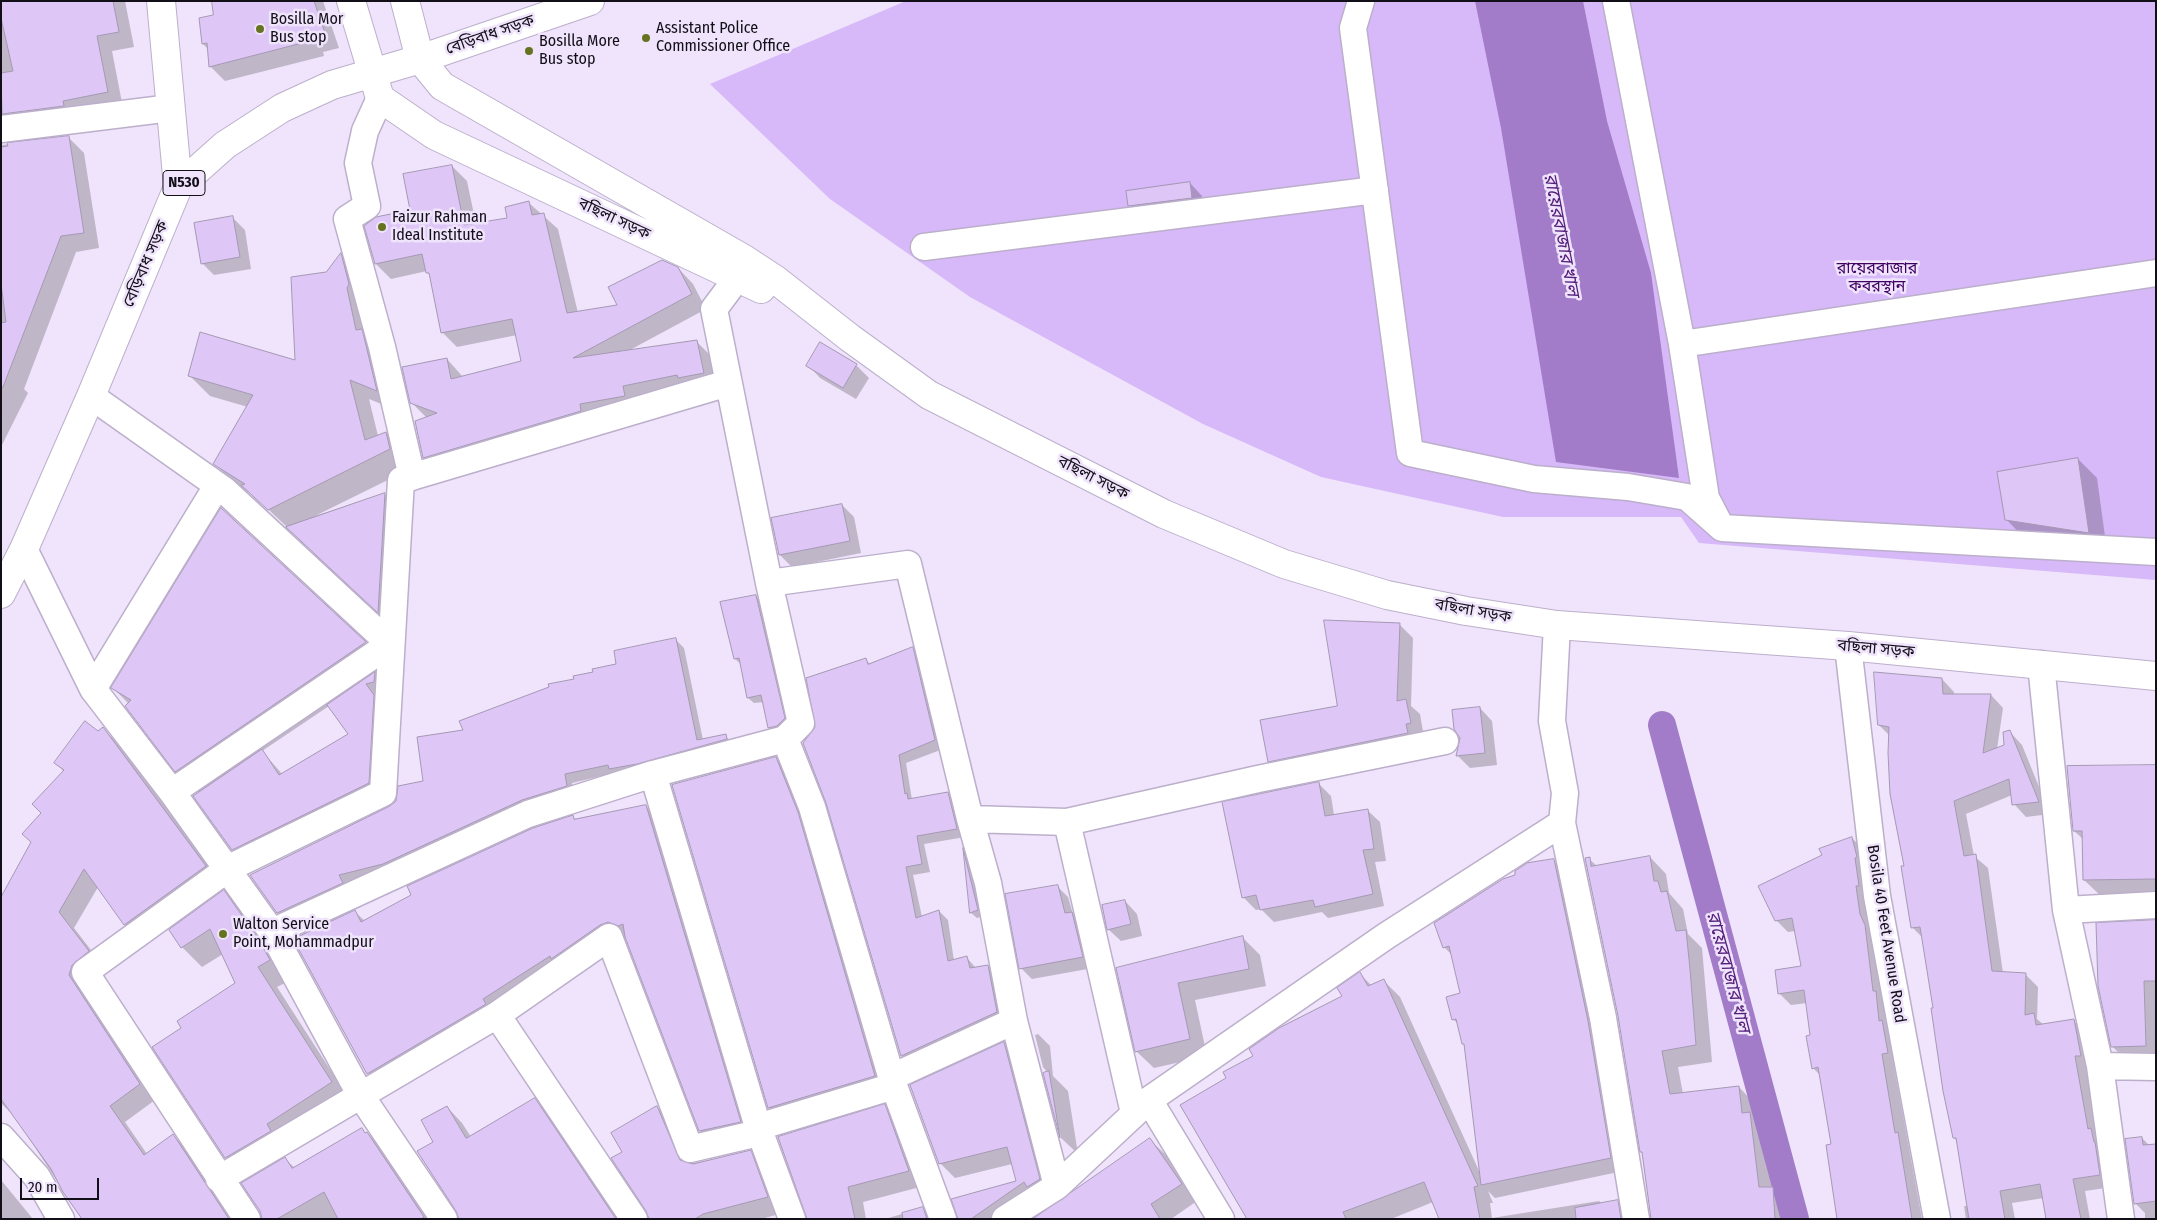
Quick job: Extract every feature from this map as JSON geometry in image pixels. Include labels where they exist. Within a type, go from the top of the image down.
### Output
[{"type":"main road","points":[[161,1],[178,187]]},
{"type":"main road","points":[[351,1],[380,98]]},
{"type":"main road","points":[[405,1],[420,59]]},
{"type":"main road","name":"বেড়িবাধ সড়ক","points":[[1,594],[24,550],[91,396],[178,187],[225,146],[282,108],[332,85],[420,59],[590,1]]},
{"type":"main road","name":"বছিলা সড়ক","points":[[420,59],[442,86],[744,259],[776,280],[850,338],[929,395],[1164,514],[1284,564],[1387,595],[1466,611],[1557,624],[1848,646],[2156,676]]},
{"type":"main road","name":"বছিলা সড়ক","points":[[380,98],[434,135],[738,277],[850,338]]},
{"type":"street","points":[[1361,1],[1353,28],[1410,453],[1534,479],[1628,487],[1687,497],[1722,528],[2156,552]]},
{"type":"street","points":[[1616,1],[1682,344],[1706,498],[1722,528]]},
{"type":"street","points":[[380,98],[365,132],[358,163],[367,206],[347,219],[363,284],[382,347],[412,477]]},
{"type":"street","points":[[1,129],[171,108]]},
{"type":"street","points":[[924,247],[1375,190]]},
{"type":"street","points":[[1682,344],[2156,273]]},
{"type":"street","points":[[272,932],[528,814],[653,774],[785,740],[801,723],[769,583],[714,309],[738,277]]},
{"type":"street","points":[[247,1219],[85,972],[228,868],[383,793],[390,644],[401,480],[728,382]]},
{"type":"street","points":[[91,396],[217,486],[390,644]]},
{"type":"street","points":[[93,689],[217,486]]},
{"type":"street","points":[[24,550],[93,689],[228,868],[272,932],[361,1096],[444,1219]]},
{"type":"street","points":[[769,583],[908,564],[970,819],[988,883],[1014,1021],[1056,1186]]},
{"type":"street","points":[[1557,624],[1552,721],[1565,793],[1562,822],[1603,1018],[1636,1219]]},
{"type":"street","points":[[172,792],[390,644]]},
{"type":"street","name":"Bosila 40 Feet Avenue Road","points":[[1848,646],[1877,896],[1937,1219]]},
{"type":"street","points":[[2041,664],[2066,910],[2100,1066],[2121,1219]]},
{"type":"street","points":[[785,740],[812,807],[893,1082],[943,1219]]},
{"type":"street","points":[[970,819],[1067,822],[1258,779],[1445,741]]},
{"type":"street","points":[[653,774],[758,1127],[792,1219]]},
{"type":"street","points":[[1067,822],[1142,1106],[1221,1219]]},
{"type":"street","points":[[1021,1214],[1056,1186],[1142,1106],[1386,936],[1562,822]]},
{"type":"street","points":[[2066,910],[2156,905]]},
{"type":"street","points":[[219,1179],[497,1015],[608,937],[690,1149],[750,1134],[758,1127],[893,1082],[1014,1021]]},
{"type":"street","points":[[497,1015],[634,1219]]},
{"type":"street","points":[[2100,1066],[2156,1067]]},
{"type":"street","points":[[1,1137],[36,1178],[61,1219]]},
{"type":"green space","name":"রায়েরবাজার কবরস্থান","points":[[906,1],[2156,1],[2156,580],[1699,543],[1681,517],[1503,517],[1321,477],[1203,424],[970,297],[830,199],[710,84]]},
{"type":"water","points":[[1475,1],[1583,1],[1607,121],[1651,273],[1679,478],[1556,462],[1501,128]]},
{"type":"building","points":[[1,1],[113,1],[119,32],[97,36],[108,92],[63,101],[64,106],[2,114],[1,73],[13,71],[1,18]]},
{"type":"building","points":[[212,1],[314,1],[325,33],[309,37],[310,41],[209,67],[207,43],[202,44],[199,18],[213,15]]},
{"type":"building","points":[[69,136],[84,233],[61,236],[3,387],[1,387],[1,323],[6,322],[1,284],[1,147],[8,146],[7,143]]},
{"type":"building","points":[[452,165],[464,225],[507,218],[505,207],[529,201],[532,215],[544,213],[567,313],[617,305],[608,287],[662,260],[678,267],[692,294],[573,358],[697,340],[704,373],[678,378],[677,375],[623,386],[625,396],[580,404],[581,411],[423,458],[415,421],[437,413],[410,403],[402,367],[447,358],[451,379],[521,361],[512,319],[441,333],[429,273],[426,273],[422,254],[375,264],[364,226],[376,217],[410,210],[403,174]]},
{"type":"building","points":[[1190,182],[1192,198],[1128,206],[1126,191]]},
{"type":"building","points":[[233,216],[240,257],[201,264],[194,223]]},
{"type":"building","points":[[341,253],[349,284],[347,288],[356,330],[362,329],[377,391],[350,380],[365,440],[386,432],[390,449],[268,510],[241,485],[245,484],[213,464],[253,395],[188,376],[200,332],[295,360],[291,277],[326,272]]},
{"type":"building","points":[[820,342],[857,364],[843,388],[806,366]]},
{"type":"building","points":[[2078,458],[2089,533],[2005,520],[1997,472]]},
{"type":"building","points":[[385,493],[378,613],[286,527]]},
{"type":"building","points":[[842,504],[850,541],[779,555],[771,518]]},
{"type":"building","points":[[221,508],[366,642],[175,772],[125,706],[131,700],[111,688]]},
{"type":"building","points":[[756,595],[785,718],[777,726],[768,728],[761,695],[747,698],[739,658],[734,659],[720,602]]},
{"type":"building","points":[[1324,620],[1400,623],[1397,701],[1406,699],[1411,723],[1406,724],[1408,733],[1268,762],[1260,720],[1337,706]]},
{"type":"building","points":[[676,638],[697,740],[726,734],[727,739],[637,764],[609,769],[608,765],[565,774],[567,786],[522,800],[383,864],[339,875],[343,883],[277,913],[250,875],[390,806],[396,801],[398,786],[423,781],[417,737],[463,730],[459,721],[549,687],[548,684],[574,679],[573,676],[593,672],[592,669],[616,664],[614,651]]},
{"type":"building","points":[[913,647],[935,740],[899,755],[905,794],[907,793],[908,799],[948,792],[957,829],[917,836],[922,864],[906,867],[916,918],[939,910],[948,961],[967,956],[970,968],[988,965],[997,1012],[901,1056],[826,803],[803,743],[815,727],[806,678],[866,658],[868,664]]},
{"type":"building","points":[[375,672],[374,682],[366,684],[374,695],[369,783],[232,850],[193,796],[262,749],[279,775],[348,734],[327,705]]},
{"type":"building","points":[[1874,672],[1942,678],[1943,694],[1991,694],[1983,753],[2004,745],[2003,732],[2010,730],[2039,802],[2012,805],[2009,779],[1954,801],[1964,856],[1976,854],[1992,971],[2026,973],[2025,1015],[2034,1013],[2036,1025],[2074,1019],[2081,1056],[2075,1056],[2088,1129],[2091,1128],[2095,1142],[2100,1175],[2073,1179],[2081,1219],[2046,1219],[2040,1184],[2000,1191],[2005,1219],[1969,1219],[1956,1138],[1953,1138],[1943,1091],[1931,1008],[1933,1008],[1920,927],[1911,928],[1901,866],[1904,866],[1890,794],[1889,727],[1878,725]]},
{"type":"building","points":[[1480,707],[1485,753],[1456,756],[1460,738],[1454,729],[1452,710]]},
{"type":"building","points":[[85,721],[98,731],[103,727],[206,866],[124,925],[84,869],[59,912],[89,951],[72,965],[69,975],[140,1084],[110,1106],[144,1155],[173,1134],[229,1219],[82,1219],[63,1192],[51,1169],[1,1099],[1,897],[31,842],[22,834],[41,813],[32,804],[64,770],[54,763]]},
{"type":"building","points":[[776,757],[798,812],[875,1076],[768,1108],[672,785]]},
{"type":"building","points":[[2156,765],[2156,879],[2083,880],[2082,831],[2073,831],[2067,766]]},
{"type":"building","points":[[1319,782],[1325,816],[1368,809],[1374,849],[1363,850],[1373,894],[1315,907],[1313,900],[1260,910],[1256,895],[1242,898],[1222,802]]},
{"type":"building","points":[[646,805],[741,1122],[699,1131],[625,937],[623,924],[618,926],[608,922],[600,925],[551,959],[550,956],[483,999],[486,1004],[367,1074],[293,939],[355,910],[361,922],[411,895],[407,886],[533,828],[573,815],[574,819]]},
{"type":"building","points":[[1852,837],[1857,857],[1855,858],[1859,886],[1856,886],[1860,914],[1865,925],[1873,991],[1876,991],[1879,1021],[1882,1020],[1888,1053],[1882,1054],[1895,1133],[1898,1132],[1912,1219],[1837,1219],[1826,1145],[1831,1144],[1818,1067],[1812,1069],[1806,1036],[1810,1035],[1804,990],[1778,994],[1775,970],[1801,966],[1792,918],[1775,921],[1758,886],[1822,855],[1819,849]]},
{"type":"building","points":[[963,848],[978,910],[970,913]]},
{"type":"building","points":[[1650,856],[1654,881],[1658,881],[1661,892],[1667,891],[1676,931],[1686,930],[1690,969],[1696,1045],[1662,1051],[1670,1094],[1739,1086],[1742,1113],[1750,1112],[1759,1187],[1773,1187],[1775,1219],[1651,1219],[1642,1152],[1640,1152],[1618,1016],[1585,858],[1590,857],[1591,866]]},
{"type":"building","points":[[1554,859],[1588,1021],[1611,1158],[1481,1185],[1464,1044],[1462,1044],[1456,1019],[1452,1020],[1446,997],[1460,993],[1449,946],[1443,948],[1434,923],[1503,879],[1515,875],[1515,871],[1527,863]]},
{"type":"building","points":[[1058,885],[1065,913],[1072,912],[1083,957],[1019,969],[1005,894]]},
{"type":"building","points":[[224,890],[259,940],[270,960],[258,967],[332,1082],[267,1124],[271,1131],[225,1158],[152,1047],[181,1028],[177,1021],[235,983],[210,929],[181,948],[169,930]]},
{"type":"building","points":[[1125,900],[1131,924],[1107,930],[1102,905]]},
{"type":"building","points":[[2156,920],[2156,981],[2144,981],[2146,1046],[2111,1047],[2098,986],[2096,923]]},
{"type":"building","points":[[1243,936],[1249,969],[1178,983],[1190,1039],[1135,1052],[1116,968]]},
{"type":"building","points":[[1360,972],[1368,986],[1384,979],[1478,1186],[1474,1187],[1480,1219],[1439,1219],[1424,1182],[1343,1212],[1346,1219],[1247,1219],[1180,1105],[1226,1078],[1223,1072],[1253,1056],[1249,1049],[1279,1028],[1342,996],[1337,988]]},
{"type":"building","points":[[1004,1042],[1040,1179],[1027,1187],[1024,1182],[971,1219],[958,1219],[951,1199],[1016,1181],[1007,1147],[939,1164],[910,1085]]},
{"type":"building","points":[[1049,1071],[1060,1138],[1043,1073]]},
{"type":"building","points":[[535,1098],[616,1219],[459,1219],[456,1211],[417,1151],[433,1142],[421,1120],[447,1106],[466,1138]]},
{"type":"building","points":[[885,1104],[909,1171],[848,1187],[855,1219],[807,1219],[778,1137]]},
{"type":"building","points":[[657,1106],[680,1160],[693,1164],[751,1150],[768,1197],[703,1214],[695,1219],[649,1219],[646,1211],[611,1158],[622,1152],[611,1133]]},
{"type":"building","points":[[362,1128],[365,1133],[367,1132],[424,1217],[421,1219],[338,1219],[324,1192],[277,1219],[262,1219],[260,1211],[241,1183],[285,1157],[292,1168]]},
{"type":"building","points":[[2142,1137],[2143,1145],[2156,1144],[2156,1201],[2134,1204],[2125,1139]]},
{"type":"building","points":[[1150,1138],[1182,1184],[1151,1204],[1160,1219],[1033,1219]]},
{"type":"building","points":[[1618,1200],[1621,1219],[1576,1219],[1575,1208]]},
{"type":"building","points":[[923,1207],[927,1219],[903,1219],[902,1213]]},
{"type":"waterway","name":"রায়েরবাজার খাল","points":[[1662,725],[1795,1219]]},
{"type":"place","name":"Bosilla Mor Bus stop","points":[[260,29]]},
{"type":"place","name":"Assistant Police Commissioner Office","points":[[646,38]]},
{"type":"place","name":"Bosilla More Bus stop","points":[[529,51]]},
{"type":"place","name":"Faizur Rahman Ideal Institute","points":[[382,227]]},
{"type":"place","name":"Walton Service Point, Mohammadpur","points":[[223,934]]}]
